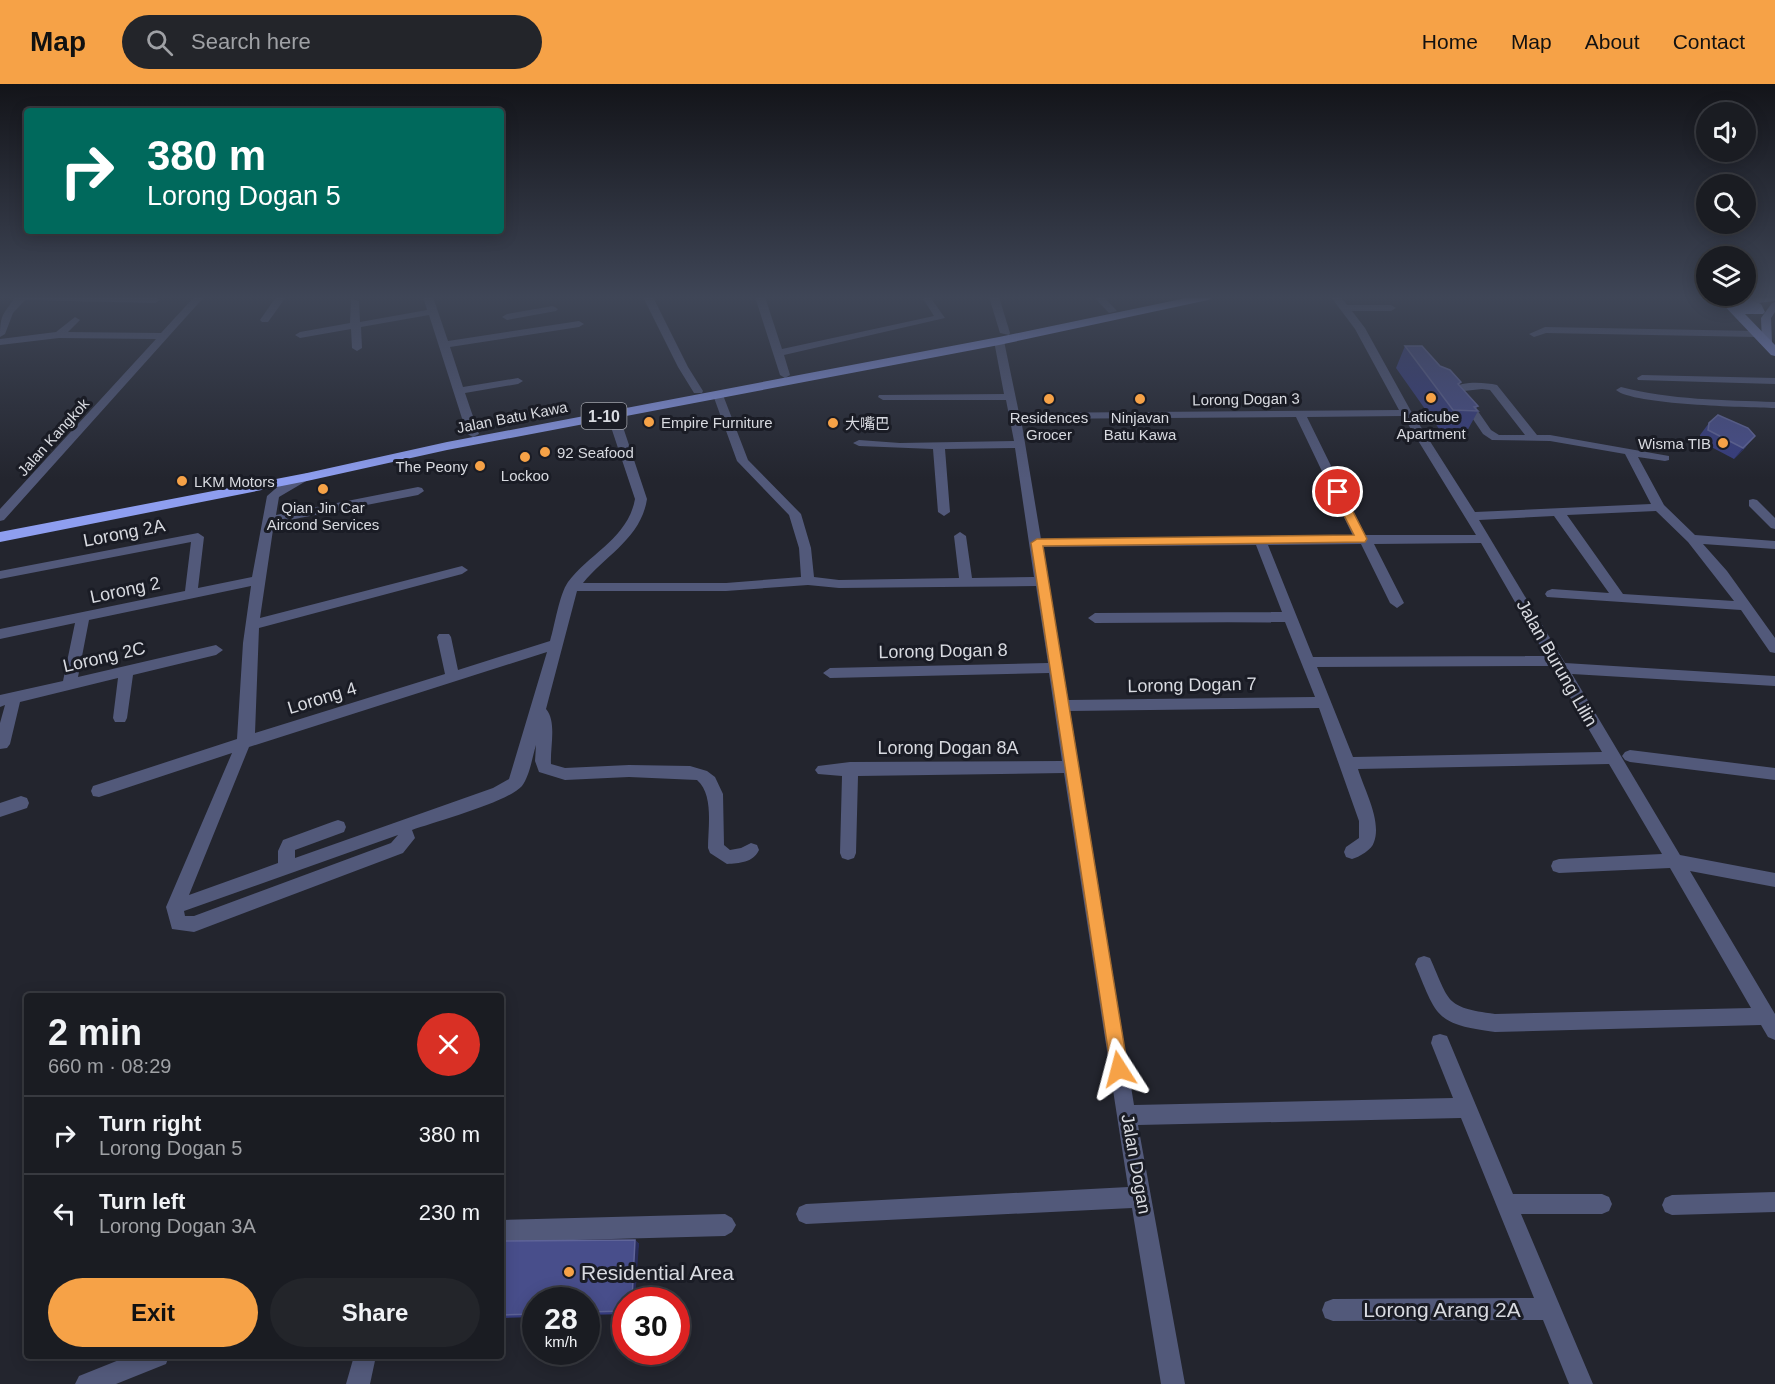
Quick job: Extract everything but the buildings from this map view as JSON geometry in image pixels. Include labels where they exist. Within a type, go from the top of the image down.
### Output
[{"type":"highway","name":"Jalan Batu Kawa","points":[[0,530],[319,468],[473,434],[884,358]]},
{"type":"highway","name":"Jalan Batu Kawa","points":[[0,537],[899,358]]},
{"type":"street","name":"Jalan Kangkok","points":[[0,517],[144,358]]},
{"type":"street","points":[[447,358],[473,434]]},
{"type":"street","points":[[678,358],[698,391]]},
{"type":"street","points":[[779,358],[785,375]]},
{"type":"street","name":"Jalan Dogan","points":[[1005,358],[1043,580],[1126,1115],[1173,1384]]},
{"type":"street","name":"Jalan Burung Lilin","points":[[1376,358],[1406,413],[1471,516],[1771,1024]]},
{"type":"street","points":[[1642,378],[1775,381]]},
{"type":"street","points":[[460,391],[518,381]]},
{"type":"street","points":[[1534,438],[1492,387],[1457,388],[1491,436],[1496,438],[1534,438],[1550,438],[1665,458]]},
{"type":"street","points":[[1621,390],[1632,394],[1704,402],[1775,405]]},
{"type":"street","points":[[718,394],[743,460],[795,514],[805,548],[808,581]]},
{"type":"street","points":[[883,398],[1011,397]]},
{"type":"street","points":[[1300,413],[1396,603]]},
{"type":"street","name":"Lorong Dogan 3","points":[[1015,416],[1406,413]]},
{"type":"street","points":[[175,907],[499,793],[515,783],[520,776],[572,587],[580,574],[631,528],[641,507],[641,499],[613,415]]},
{"type":"street","points":[[859,442],[880,445],[939,446],[1020,444]]},
{"type":"street","points":[[939,446],[944,512]]},
{"type":"street","points":[[1630,453],[1659,507],[1692,539],[1746,606],[1775,648]]},
{"type":"street","points":[[307,477],[286,486],[273,496],[267,521],[250,643],[247,734],[175,907],[178,924],[194,924],[397,848],[407,838],[403,826]]},
{"type":"street","points":[[232,491],[259,490],[273,496]]},
{"type":"street","points":[[267,521],[418,491]]},
{"type":"street","points":[[1753,503],[1775,525]]},
{"type":"street","points":[[1471,516],[1659,507]]},
{"type":"street","points":[[1558,512],[1620,599]]},
{"type":"street","points":[[960,536],[966,581]]},
{"type":"street","name":"Lorong 2A","points":[[0,575],[198,537],[191,594]]},
{"type":"street","points":[[1037,543],[1484,539]]},
{"type":"street","points":[[1692,539],[1775,545]]},
{"type":"street","points":[[1260,540],[1348,763],[1367,821],[1369,833],[1365,843],[1352,852]]},
{"type":"street","points":[[254,624],[462,570]]},
{"type":"street","name":"Lorong 2","points":[[0,634],[258,580]]},
{"type":"street","points":[[572,587],[726,587],[808,581],[839,584],[1043,580]]},
{"type":"street","points":[[1552,594],[1746,606]]},
{"type":"street","points":[[69,685],[83,617]]},
{"type":"street","points":[[1095,618],[1290,617]]},
{"type":"street","points":[[444,637],[453,677]]},
{"type":"street","name":"Lorong 4","points":[[99,791],[557,644]]},
{"type":"street","name":"Lorong 2C","points":[[7,700],[216,650]]},
{"type":"street","points":[[1308,662],[1558,664],[1775,681]]},
{"type":"street","name":"Lorong Dogan 8","points":[[830,673],[1056,668]]},
{"type":"street","points":[[120,718],[126,671]]},
{"type":"street","points":[[2,744],[7,700]]},
{"type":"street","name":"Lorong Dogan 7","points":[[1062,706],[1323,702]]},
{"type":"street","points":[[538,710],[544,717],[541,757],[544,768],[565,774],[629,771],[690,772],[702,775],[709,781],[715,794],[716,848],[727,856],[744,855],[751,850]]},
{"type":"street","points":[[1630,756],[1775,774]]},
{"type":"street","points":[[1348,763],[1613,758]]},
{"type":"street","name":"Lorong Dogan 8A","points":[[823,770],[1072,766]]},
{"type":"street","points":[[848,853],[850,768]]},
{"type":"street","points":[[0,810],[21,803]]},
{"type":"street","points":[[287,867],[286,851],[289,845],[338,827]]},
{"type":"street","points":[[1559,866],[1675,861],[1775,880]]},
{"type":"street","points":[[1424,964],[1444,1011],[1474,1020],[1495,1023],[1771,1024]]},
{"type":"street","points":[[1440,1043],[1581,1384]]},
{"type":"street","points":[[1126,1115],[1467,1108]]},
{"type":"street","points":[[806,1214],[1142,1197]]},
{"type":"street","points":[[1672,1205],[1775,1202]]},
{"type":"street","points":[[1507,1204],[1602,1203]]},
{"type":"street","points":[[504,1231],[725,1225]]},
{"type":"street","name":"Lorong Arang 2A","points":[[1333,1310],[1551,1309]]},
{"type":"street","points":[[87,1384],[150,1359]]},
{"type":"street","points":[[358,1384],[364,1359]]},
{"type":"place","name":"Laticube Apartment","points":[[1431,398]]},
{"type":"place","name":"Residences Grocer","points":[[1049,399]]},
{"type":"place","name":"Ninjavan Batu Kawa","points":[[1140,399]]},
{"type":"place","name":"Empire Furniture","points":[[649,422]]},
{"type":"place","name":"大嘴巴","points":[[833,423]]},
{"type":"place","name":"Wisma TIB","points":[[1723,443]]},
{"type":"place","name":"92 Seafood","points":[[545,452]]},
{"type":"place","name":"Lockoo","points":[[525,457]]},
{"type":"place","name":"The Peony","points":[[480,466]]},
{"type":"place","name":"LKM Motors","points":[[182,481]]},
{"type":"place","name":"Qian Jin Car Aircond Services","points":[[323,489]]},
{"type":"place","name":"Residential Area","points":[[569,1272]]},
{"type":"route","points":[[1119,1069],[1037,543],[1361,539],[1338,492]]}]
